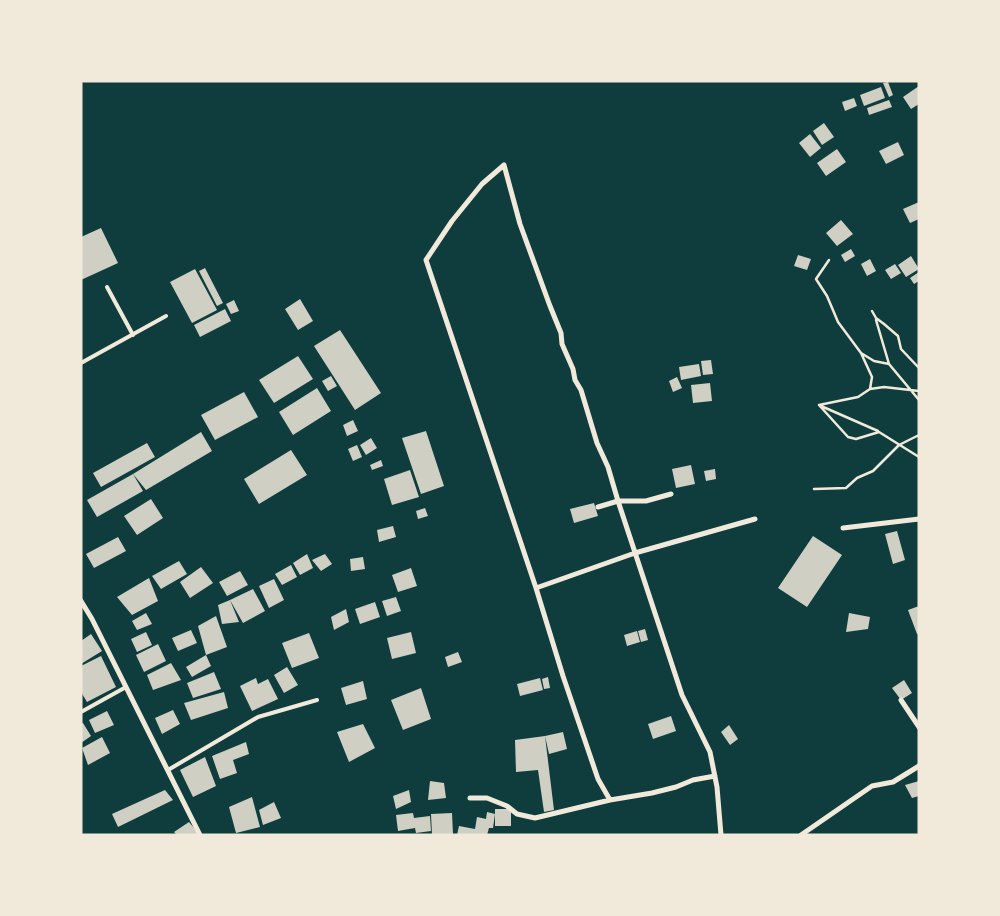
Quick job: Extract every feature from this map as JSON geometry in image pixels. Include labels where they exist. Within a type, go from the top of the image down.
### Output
[{"type":"street","points":[[610,800],[598,779],[560,668],[536,588],[426,260],[452,221],[482,184],[504,165],[520,224],[561,333],[562,344],[573,369],[575,380],[581,390],[596,444],[608,467],[682,695],[710,752],[715,776],[721,835]]},
{"type":"street","points":[[598,507],[618,501],[646,501],[671,494]]},
{"type":"street","points":[[536,588],[607,565],[635,553],[755,519]]},
{"type":"street","points":[[843,528],[919,519]]},
{"type":"street","points":[[81,601],[200,835]]},
{"type":"street","points":[[900,700],[919,727]]},
{"type":"street","points":[[801,835],[872,786],[893,782],[919,766]]},
{"type":"street","points":[[470,798],[487,798],[507,806],[517,814],[535,818],[610,800],[652,793],[676,787],[693,780],[715,776]]},
{"type":"lane","points":[[107,287],[133,335]]},
{"type":"lane","points":[[81,363],[166,316]]},
{"type":"lane","points":[[81,712],[126,687]]},
{"type":"lane","points":[[168,770],[258,717],[317,700]]},
{"type":"path","points":[[828,260],[816,278],[827,296],[838,322],[861,352],[872,377],[870,389]]},
{"type":"path","points":[[872,311],[876,318],[889,364],[919,400]]},
{"type":"path","points":[[876,318],[898,336],[901,349],[919,368]]},
{"type":"path","points":[[861,352],[874,361],[889,364]]},
{"type":"path","points":[[819,405],[858,397],[870,389],[884,387],[919,391]]},
{"type":"path","points":[[819,405],[848,437],[856,440],[879,432]]},
{"type":"path","points":[[819,405],[879,432],[919,457]]},
{"type":"path","points":[[814,489],[846,488],[857,478],[873,471],[899,445],[919,435]]},
{"type":"building","points":[[888,82],[893,95],[889,97],[883,83]]},
{"type":"building","points":[[919,86],[919,104],[911,109],[903,97]]},
{"type":"building","points":[[881,87],[885,98],[864,106],[860,95]]},
{"type":"building","points":[[854,98],[857,106],[845,111],[842,102]]},
{"type":"building","points":[[889,100],[892,107],[869,115],[867,108]]},
{"type":"building","points":[[824,123],[834,137],[822,145],[813,131]]},
{"type":"building","points":[[810,134],[821,148],[810,157],[799,143]]},
{"type":"building","points":[[898,142],[904,155],[886,164],[879,151]]},
{"type":"building","points":[[837,149],[846,162],[826,176],[817,163]]},
{"type":"building","points":[[919,202],[919,219],[910,223],[903,209]]},
{"type":"building","points":[[841,220],[853,234],[837,246],[826,233]]},
{"type":"building","points":[[101,228],[118,263],[81,280],[81,237]]},
{"type":"building","points":[[851,249],[855,256],[845,262],[841,255]]},
{"type":"building","points":[[798,255],[811,259],[807,270],[794,266]]},
{"type":"building","points":[[911,256],[919,269],[906,277],[898,265]]},
{"type":"building","points":[[870,259],[876,271],[867,276],[861,264]]},
{"type":"building","points":[[895,264],[901,273],[891,279],[885,270]]},
{"type":"building","points":[[205,268],[223,303],[217,306],[199,271]]},
{"type":"building","points":[[195,269],[217,310],[192,323],[170,282]]},
{"type":"building","points":[[919,272],[919,281],[914,284],[910,278]]},
{"type":"building","points":[[300,299],[313,321],[298,330],[285,309]]},
{"type":"building","points":[[234,300],[239,311],[231,314],[226,304]]},
{"type":"building","points":[[225,309],[231,321],[200,337],[194,325]]},
{"type":"building","points":[[340,330],[381,393],[355,410],[314,346]]},
{"type":"building","points":[[298,356],[313,379],[274,403],[259,380]]},
{"type":"building","points":[[711,360],[713,374],[703,375],[701,361]]},
{"type":"building","points":[[699,364],[701,376],[681,380],[679,367]]},
{"type":"building","points":[[331,376],[337,386],[328,391],[322,381]]},
{"type":"building","points":[[677,377],[682,388],[673,392],[669,381]]},
{"type":"building","points":[[710,383],[712,401],[693,403],[691,385]]},
{"type":"building","points":[[317,388],[331,411],[293,435],[279,412]]},
{"type":"building","points":[[244,392],[258,417],[215,440],[201,415]]},
{"type":"building","points":[[353,420],[358,431],[347,436],[343,425]]},
{"type":"building","points":[[426,431],[444,486],[421,494],[402,438]]},
{"type":"building","points":[[201,432],[212,451],[146,490],[133,474]]},
{"type":"building","points":[[371,438],[377,448],[366,455],[360,445]]},
{"type":"building","points":[[147,443],[155,457],[101,487],[93,473]]},
{"type":"building","points":[[357,445],[362,457],[353,461],[348,449]]},
{"type":"building","points":[[291,450],[307,475],[259,504],[244,479]]},
{"type":"building","points":[[381,460],[383,466],[372,470],[370,465]]},
{"type":"building","points":[[691,465],[695,484],[676,488],[672,469]]},
{"type":"building","points":[[715,469],[716,479],[706,481],[704,471]]},
{"type":"building","points":[[410,470],[419,497],[392,505],[384,479]]},
{"type":"building","points":[[133,474],[143,491],[97,517],[87,500]]},
{"type":"building","points":[[151,499],[163,518],[137,535],[124,516]]},
{"type":"building","points":[[594,503],[598,516],[574,523],[570,509]]},
{"type":"building","points":[[425,508],[428,516],[418,519],[416,511]]},
{"type":"building","points":[[393,526],[396,537],[379,542],[377,530]]},
{"type":"building","points":[[897,531],[905,560],[893,564],[885,534]]},
{"type":"building","points":[[813,536],[842,555],[807,607],[778,588]]},
{"type":"building","points":[[118,537],[126,551],[94,568],[86,554]]},
{"type":"building","points":[[307,554],[313,568],[300,575],[293,563]]},
{"type":"building","points":[[325,554],[332,564],[321,571],[312,560]]},
{"type":"building","points":[[363,557],[365,569],[351,571],[350,559]]},
{"type":"building","points":[[179,561],[187,574],[161,589],[152,576]]},
{"type":"building","points":[[291,565],[297,577],[282,585],[275,574]]},
{"type":"building","points":[[201,567],[213,583],[190,598],[180,582]]},
{"type":"building","points":[[411,568],[417,586],[398,592],[392,575]]},
{"type":"building","points":[[240,571],[248,585],[227,596],[219,582]]},
{"type":"building","points":[[149,578],[158,601],[132,615],[117,597]]},
{"type":"building","points":[[274,579],[284,600],[269,608],[259,586]]},
{"type":"building","points":[[253,589],[265,611],[243,623],[230,600]]},
{"type":"building","points":[[396,597],[401,611],[387,616],[382,601]]},
{"type":"building","points":[[230,600],[239,622],[222,624],[218,605]]},
{"type":"building","points":[[375,602],[380,617],[360,624],[355,609]]},
{"type":"building","points":[[919,606],[919,634],[917,634],[908,610]]},
{"type":"building","points":[[346,609],[349,622],[334,630],[331,617]]},
{"type":"building","points":[[146,613],[152,624],[137,630],[132,621]]},
{"type":"building","points":[[849,613],[870,617],[868,629],[846,632]]},
{"type":"building","points":[[216,616],[227,647],[206,655],[198,626]]},
{"type":"building","points":[[645,629],[648,640],[641,642],[638,631]]},
{"type":"building","points":[[191,630],[197,643],[178,651],[172,638]]},
{"type":"building","points":[[637,631],[640,642],[627,646],[624,635]]},
{"type":"building","points":[[146,632],[152,645],[137,652],[131,639]]},
{"type":"building","points":[[411,632],[416,653],[392,659],[387,638]]},
{"type":"building","points":[[309,633],[319,658],[292,668],[282,643]]},
{"type":"building","points":[[91,634],[102,651],[81,664],[81,641]]},
{"type":"building","points":[[158,644],[166,661],[144,672],[136,655]]},
{"type":"building","points":[[458,652],[462,662],[448,667],[445,657]]},
{"type":"building","points":[[206,655],[211,666],[192,677],[186,667]]},
{"type":"building","points":[[101,656],[116,687],[87,702],[81,692],[81,666]]},
{"type":"building","points":[[171,663],[181,680],[153,690],[147,675]]},
{"type":"building","points":[[287,667],[298,685],[284,693],[274,675]]},
{"type":"building","points":[[214,672],[221,689],[193,698],[187,683]]},
{"type":"building","points":[[548,677],[550,688],[544,689],[542,679]]},
{"type":"building","points":[[256,678],[258,684],[268,679],[278,699],[252,711],[240,686]]},
{"type":"building","points":[[540,678],[543,690],[520,696],[517,684]]},
{"type":"building","points":[[904,680],[912,693],[901,700],[892,688]]},
{"type":"building","points":[[363,681],[367,699],[346,705],[341,688]]},
{"type":"building","points":[[421,688],[431,719],[403,730],[391,700]]},
{"type":"building","points":[[224,692],[228,708],[191,720],[184,703]]},
{"type":"building","points":[[173,710],[180,724],[162,734],[155,718]]},
{"type":"building","points":[[107,711],[114,725],[95,733],[89,720]]},
{"type":"building","points":[[671,716],[676,731],[653,739],[648,724]]},
{"type":"building","points":[[81,723],[83,723],[91,736],[81,743]]},
{"type":"building","points":[[363,724],[375,748],[349,762],[337,732]]},
{"type":"building","points":[[729,725],[738,739],[730,745],[721,732]]},
{"type":"building","points":[[563,732],[567,749],[549,754],[545,736]]},
{"type":"building","points":[[545,736],[554,810],[544,812],[538,770],[516,772],[515,740]]},
{"type":"building","points":[[102,737],[110,753],[88,765],[82,748]]},
{"type":"building","points":[[246,742],[249,754],[233,760],[237,773],[220,779],[212,756]]},
{"type":"building","points":[[205,757],[216,786],[193,797],[180,770]]},
{"type":"building","points":[[430,781],[444,783],[446,798],[428,800]]},
{"type":"building","points":[[919,781],[919,796],[912,798],[905,785]]},
{"type":"building","points":[[165,790],[173,800],[118,827],[112,814]]},
{"type":"building","points":[[409,790],[411,802],[396,809],[393,796]]},
{"type":"building","points":[[252,797],[260,827],[236,833],[229,807]]},
{"type":"building","points":[[274,802],[281,818],[263,825],[259,810]]},
{"type":"building","points":[[495,809],[511,809],[511,826],[495,826]]},
{"type":"building","points":[[487,812],[495,814],[493,828],[489,828],[487,835],[457,835],[459,826],[475,829],[477,817],[486,819]]},
{"type":"building","points":[[413,813],[414,818],[430,816],[431,831],[416,833],[415,828],[398,831],[396,815]]},
{"type":"building","points":[[452,813],[453,834],[432,835],[431,814]]},
{"type":"building","points":[[189,822],[200,835],[177,835],[174,832]]}]
